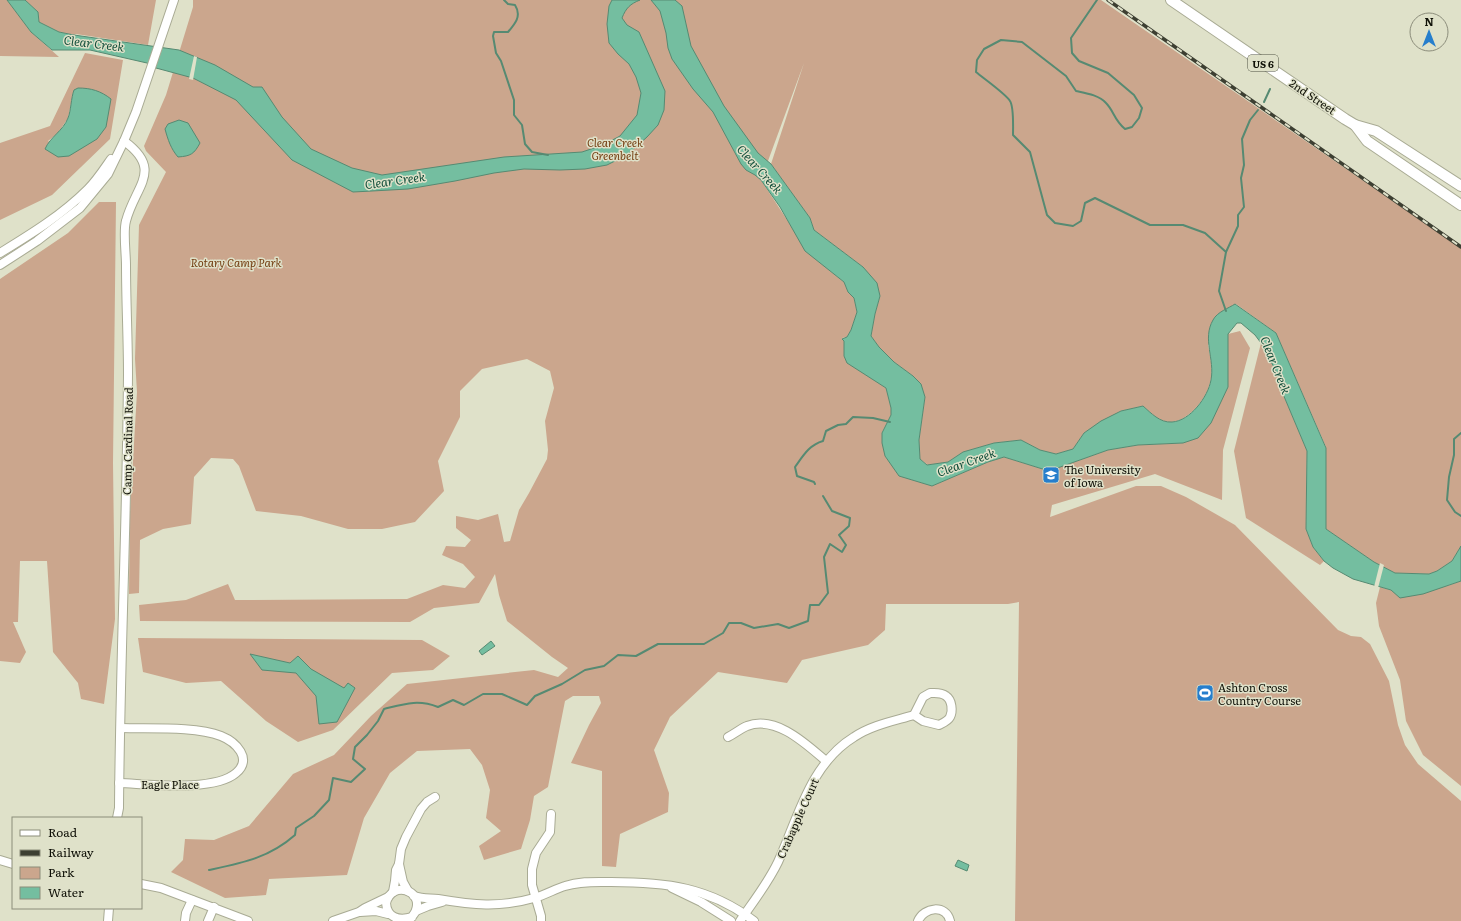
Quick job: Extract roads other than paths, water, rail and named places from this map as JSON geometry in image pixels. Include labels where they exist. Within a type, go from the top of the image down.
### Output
[{"type":"main road","name":"2nd Street","points":[[1171,0],[1355,125],[1376,131],[1461,186]]},
{"type":"main road","name":"2nd Street","points":[[1355,125],[1367,141],[1461,205]]},
{"type":"street","points":[[0,265],[37,241],[80,208],[108,174],[136,112],[174,0]]},
{"type":"street","points":[[0,253],[67,208],[89,188],[124,141]]},
{"type":"street","name":"Camp Cardinal Road","points":[[118,817],[128,373],[126,315],[126,222],[144,179],[144,162],[135,148],[124,141]]},
{"type":"street","points":[[930,693],[940,693],[946,696],[951,702],[952,709],[950,716],[946,722],[940,725],[923,721],[914,715],[923,697],[930,693]]},
{"type":"street","name":"Crabapple Court","points":[[742,918],[756,899],[777,863],[810,786],[826,761],[844,743],[864,731],[875,726],[914,715]]},
{"type":"street","points":[[728,737],[747,726],[760,724],[768,725],[792,735],[826,761]]},
{"type":"street","name":"Eagle Place","points":[[119,783],[196,785],[211,783],[226,779],[237,773],[242,766],[243,759],[240,750],[235,743],[222,736],[195,731],[121,728]]},
{"type":"street","points":[[393,918],[386,903],[396,881],[396,870],[399,864],[401,850],[406,837],[421,809],[427,802],[435,797]]},
{"type":"street","points":[[541,921],[531,877],[533,862],[536,854],[550,832],[551,814]]},
{"type":"street","points":[[0,860],[12,864]]},
{"type":"street","points":[[399,864],[403,882],[417,904],[412,916]]},
{"type":"street","points":[[333,921],[359,912],[400,889],[422,899],[438,899],[487,906],[535,898],[565,886],[590,882],[634,882],[684,888],[704,893],[726,903],[742,918],[754,921]]},
{"type":"street","points":[[142,884],[161,888],[248,921]]},
{"type":"street","points":[[668,886],[701,902],[731,921]]},
{"type":"street","points":[[185,921],[186,913],[192,900]]},
{"type":"street","points":[[359,912],[376,911],[393,918],[403,920],[428,906],[445,901]]},
{"type":"street","points":[[208,921],[214,907]]},
{"type":"street","points":[[108,921],[109,909]]},
{"type":"street","points":[[918,921],[920,916],[931,909],[939,909],[944,912],[950,918],[950,921]]},
{"type":"water","name":"Clear Creek","points":[[7,0],[25,0],[38,12],[39,22],[59,32],[179,50],[215,65],[253,87],[262,87],[282,117],[311,149],[352,168],[382,175],[504,157],[582,152],[603,145],[620,136],[637,115],[641,93],[636,77],[629,64],[609,43],[607,24],[609,6],[612,0],[640,0],[629,7],[622,18],[627,25],[639,32],[665,91],[664,110],[658,125],[647,137],[627,155],[607,165],[585,169],[524,169],[408,189],[353,192],[292,160],[236,100],[193,78],[156,68],[147,63],[90,50],[52,50],[31,32]]},
{"type":"water","name":"Clear Creek","points":[[651,0],[675,0],[682,6],[691,46],[724,106],[758,153],[771,164],[810,218],[814,230],[863,267],[877,283],[880,296],[871,336],[879,347],[894,362],[921,384],[925,397],[919,440],[920,459],[927,465],[948,462],[963,452],[994,443],[1021,440],[1040,450],[1056,454],[1073,449],[1084,433],[1101,421],[1121,411],[1143,406],[1156,417],[1164,421],[1179,421],[1197,407],[1209,387],[1212,372],[1209,334],[1213,320],[1220,312],[1235,304],[1276,333],[1326,448],[1326,529],[1374,562],[1395,573],[1429,574],[1437,571],[1452,561],[1461,546],[1461,581],[1423,594],[1400,598],[1391,590],[1353,579],[1333,568],[1324,561],[1313,547],[1306,529],[1307,451],[1283,394],[1277,373],[1261,343],[1255,335],[1241,323],[1237,323],[1228,334],[1228,387],[1211,423],[1198,438],[1183,443],[1138,445],[1108,450],[1049,471],[1004,457],[988,462],[932,486],[899,476],[885,456],[882,443],[882,433],[891,415],[891,408],[886,388],[847,363],[844,356],[844,341],[842,339],[847,337],[851,330],[857,312],[854,298],[848,292],[844,282],[805,251],[780,207],[761,180],[746,170],[741,164],[713,112],[693,89],[672,59],[668,48],[666,33],[660,11]]},
{"type":"water","points":[[78,88],[96,90],[111,99],[106,127],[97,139],[69,156],[58,157],[45,149],[66,123],[74,90]]},
{"type":"water","points":[[179,120],[188,123],[200,143],[192,154],[178,157],[173,151],[165,129],[168,124]]},
{"type":"water","points":[[491,641],[495,646],[482,655],[479,651]]},
{"type":"water","points":[[250,654],[290,663],[298,656],[311,669],[344,688],[348,683],[355,688],[337,722],[319,724],[316,696],[296,673],[262,670]]},
{"type":"water","points":[[958,860],[969,865],[967,871],[955,866]]},
{"type":"waterway","points":[[504,0],[508,4],[515,5],[518,16],[517,20],[508,32],[494,32],[493,36],[496,53],[501,61],[514,100],[514,115],[522,125],[525,144],[532,152],[548,155]]},
{"type":"waterway","points":[[1097,0],[1071,38],[1072,53],[1079,61],[1108,73],[1134,95],[1142,108],[1139,118],[1132,127],[1125,129],[1103,100],[1092,95],[1076,91],[1066,76],[1022,42],[1001,40],[984,49],[977,60],[976,72],[999,90],[1010,101],[1013,113],[1013,135],[1030,152],[1047,215],[1055,223],[1073,226],[1081,221],[1085,203],[1095,198],[1150,225],[1183,225],[1205,233],[1226,252],[1219,291],[1226,311]]},
{"type":"waterway","points":[[1264,102],[1270,89]]},
{"type":"waterway","points":[[1226,252],[1238,226],[1238,215],[1244,207],[1241,178],[1244,165],[1242,139],[1250,120],[1258,110]]},
{"type":"waterway","points":[[815,484],[814,482],[797,476],[795,467],[810,448],[823,441],[826,431],[838,425],[846,424],[853,417],[873,418],[890,422]]},
{"type":"waterway","points":[[1461,433],[1454,439],[1454,455],[1449,477],[1447,500],[1455,512],[1461,516]]},
{"type":"waterway","points":[[209,870],[244,862],[265,854],[285,843],[295,835],[296,828],[314,816],[329,800],[333,778],[351,782],[365,769],[353,759],[355,747],[378,721],[384,709],[411,703],[424,703],[438,707],[453,700],[464,705],[483,694],[502,694],[527,705],[535,696],[562,684],[585,670],[604,666],[618,655],[636,656],[658,644],[704,644],[723,633],[729,623],[741,623],[754,628],[778,624],[789,628],[808,621],[810,605],[819,605],[828,593],[824,557],[830,544],[842,552],[846,545],[839,535],[849,526],[850,518],[832,511],[823,496]]},
{"type":"railway","points":[[1108,0],[1461,247]]},
{"type":"place","name":"The University of Iowa","points":[[1051,475]]},
{"type":"place","name":"Ashton Cross Country Course","points":[[1205,693]]},
{"type":"park label","name":"Clear Creek Greenbelt","points":[[615,148]]},
{"type":"park label","name":"Rotary Camp Park","points":[[236,262]]}]
